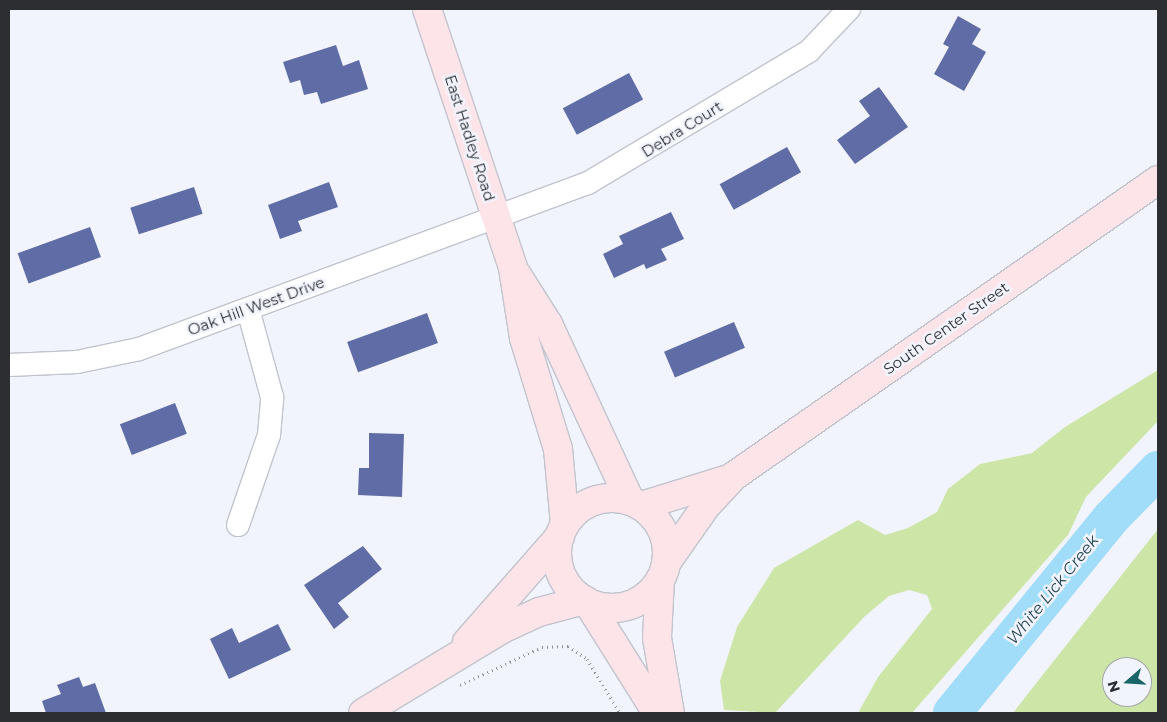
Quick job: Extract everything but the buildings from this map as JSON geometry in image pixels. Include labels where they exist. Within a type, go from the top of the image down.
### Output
[{"type":"main road","name":"East Hadley Road","points":[[427,9],[513,268],[524,338],[558,449],[563,530]]},
{"type":"main road","name":"South Center Street","points":[[663,572],[706,506],[734,476],[1158,180]]},
{"type":"main road","name":"East Hadley Road","points":[[513,268],[548,324],[635,504]]},
{"type":"main road","name":"South Center Street","points":[[635,504],[734,476]]},
{"type":"main road","points":[[459,653],[563,530],[594,501],[635,504],[662,531],[663,572],[657,638],[670,713]]},
{"type":"main road","points":[[563,530],[561,572],[586,601],[657,713]]},
{"type":"main road","points":[[363,713],[459,653],[530,615],[586,601],[623,607],[644,598],[663,572]]},
{"type":"street","name":"Debra Court","points":[[496,218],[612,172],[809,51],[849,9]]},
{"type":"street","name":"Oak Hill West Drive","points":[[9,365],[110,356],[248,309],[496,218]]},
{"type":"street","points":[[238,525],[269,435],[272,397],[248,309]]},
{"type":"path","points":[[453,688],[542,647],[568,646],[587,659],[620,713]]},
{"type":"green space","points":[[1158,370],[1158,421],[1086,497],[1068,535],[912,713],[858,713],[878,677],[932,609],[927,595],[909,590],[889,596],[864,617],[775,713],[724,710],[720,681],[737,627],[774,568],[858,520],[885,535],[908,528],[937,512],[948,489],[980,464],[1032,453],[1065,427]]},
{"type":"green space","points":[[1158,529],[1158,713],[1013,713]]},
{"type":"waterway","name":"White Lick Creek","points":[[952,713],[1112,517],[1158,470]]}]
